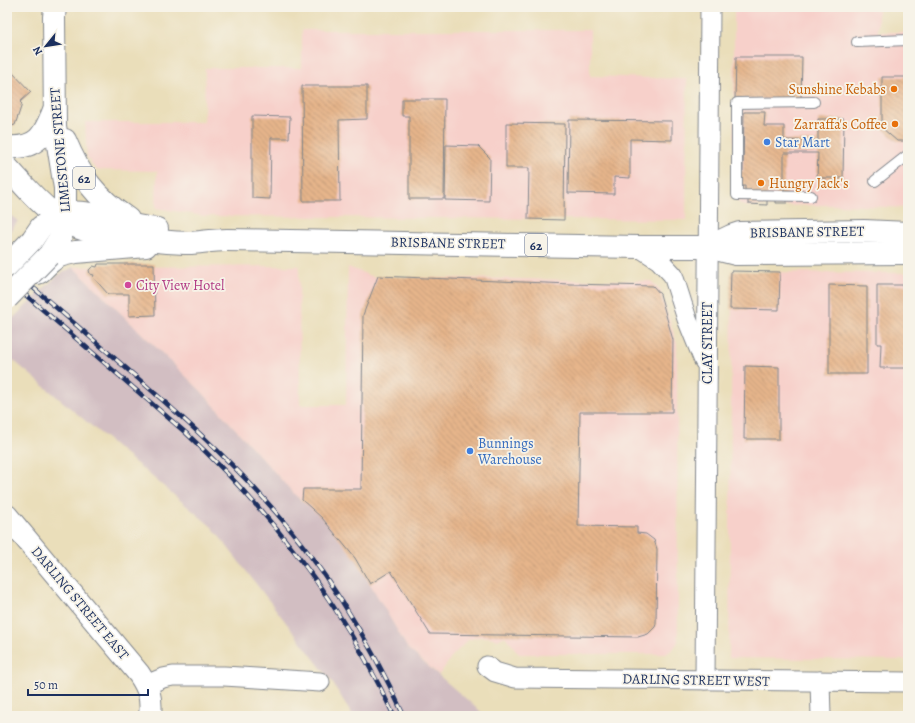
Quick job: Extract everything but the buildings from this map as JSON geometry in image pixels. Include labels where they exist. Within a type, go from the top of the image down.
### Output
[{"type":"main road","name":"LIMESTONE STREET","points":[[54,7],[54,108],[56,132],[65,188],[62,217]]},
{"type":"main road","points":[[7,147],[24,147],[37,141],[45,130],[54,108]]},
{"type":"main road","name":"62","points":[[54,108],[73,159],[90,186],[123,216],[142,227]]},
{"type":"main road","name":"BRISBANE STREET","points":[[7,167],[36,198],[62,217],[88,231],[112,238],[191,243]]},
{"type":"main road","name":"BRISBANE STREET","points":[[62,217],[76,212],[90,214],[142,227],[213,240]]},
{"type":"main road","points":[[7,266],[32,240],[41,227],[62,217],[61,236],[52,257],[30,275],[7,298]]},
{"type":"main road","name":"BRISBANE STREET","points":[[708,247],[740,233],[864,231],[908,233]]},
{"type":"main road","name":"BRISBANE STREET","points":[[52,257],[76,252],[213,240],[708,247],[736,254],[908,252]]},
{"type":"main road","name":"DARLING STREET EAST","points":[[7,516],[131,664],[146,685]]},
{"type":"main road","points":[[146,685],[151,700],[150,716]]},
{"type":"street","name":"CLAY STREET","points":[[705,680],[710,7]]},
{"type":"street","points":[[639,247],[659,260],[672,275],[687,319],[707,369]]},
{"type":"street","name":"DARLING STREET WEST","points":[[487,666],[495,672],[515,678],[908,682]]},
{"type":"street","points":[[146,685],[163,678],[173,676],[224,676],[320,682]]},
{"type":"street","points":[[820,681],[821,716]]},
{"type":"lane","points":[[857,42],[908,40]]},
{"type":"lane","points":[[811,196],[737,195],[738,103],[814,102]]},
{"type":"lane","points":[[875,181],[908,155]]},
{"type":"shaded area","points":[[734,7],[878,7],[878,32],[908,32],[908,208],[840,205],[743,206],[734,199]]},
{"type":"shaded area","points":[[302,30],[590,30],[590,76],[687,79],[686,220],[204,216],[156,208],[157,171],[96,170],[87,157],[85,122],[204,122],[205,68],[302,68]]},
{"type":"shaded area","points":[[7,213],[18,221],[7,236]]},
{"type":"shaded area","name":"Bunnings Warehouse","points":[[299,266],[300,405],[346,405],[348,267],[374,277],[651,281],[660,290],[677,344],[678,642],[673,649],[666,654],[519,654],[505,636],[498,640],[490,637],[478,637],[468,640],[454,654],[439,675],[408,649],[370,584],[302,500],[296,496],[201,391],[73,267]]},
{"type":"shaded area","points":[[73,267],[201,391],[296,496],[322,518],[355,558],[408,649],[486,716],[353,716],[332,682],[212,527],[7,355],[7,324],[57,276]]},
{"type":"shaded area","points":[[732,272],[908,273],[908,660],[729,658]]},
{"type":"railway","points":[[7,265],[185,420],[218,451],[266,501],[307,551],[343,604],[376,659],[404,716]]},
{"type":"railway","points":[[7,279],[186,433],[248,496],[277,529],[304,564],[329,601],[375,676],[394,716]]},
{"type":"place","name":"Sunshine Kebabs","points":[[894,89]]},
{"type":"place","name":"Zarraffa's Coffee","points":[[895,124]]},
{"type":"place","name":"Star Mart","points":[[767,142]]},
{"type":"place","name":"Hungry Jack's","points":[[761,183]]},
{"type":"place","name":"City View Hotel","points":[[128,285]]},
{"type":"place","name":"Bunnings Warehouse","points":[[470,451]]}]
